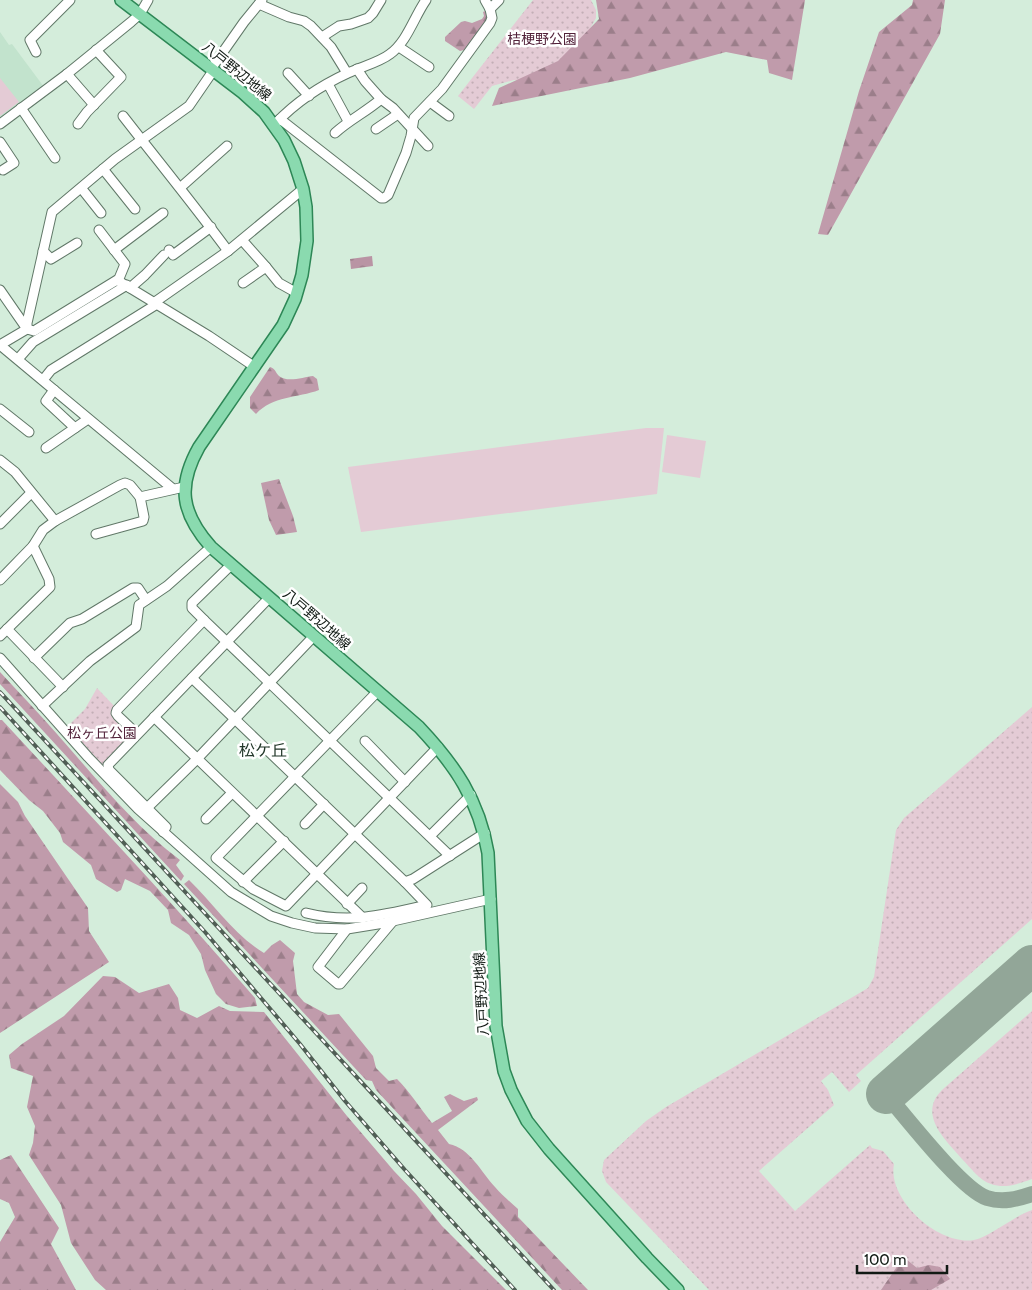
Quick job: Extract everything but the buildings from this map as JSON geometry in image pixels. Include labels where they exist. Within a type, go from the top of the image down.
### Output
[{"type":"main road","name":"八戸野辺地線","points":[[121,0],[243,92],[277,122],[294,161],[303,189],[306,207],[307,241],[302,274],[297,293],[283,325],[199,447],[179,488],[192,522],[210,547],[419,728],[438,747],[460,776],[470,795],[485,834],[490,871],[496,1026],[504,1071],[511,1090],[527,1121],[549,1149],[678,1290]]},
{"type":"street","points":[[36,52],[30,40],[70,0]]},
{"type":"street","points":[[0,124],[67,74],[140,14],[148,0]]},
{"type":"street","points":[[322,37],[339,26],[368,18],[381,0]]},
{"type":"street","points":[[426,0],[399,46],[386,57],[347,73],[328,84],[289,110],[277,122],[381,198],[388,195],[396,178],[406,153],[414,118],[452,78],[487,29],[492,18],[485,0]]},
{"type":"street","points":[[490,9],[499,0]]},
{"type":"street","points":[[27,328],[52,212],[82,189],[103,169],[189,106],[244,22],[260,2],[304,21],[311,26],[331,47],[347,73]]},
{"type":"street","points":[[399,46],[429,67]]},
{"type":"street","points":[[78,124],[121,77],[96,50]]},
{"type":"street","points":[[357,69],[381,99],[428,146]]},
{"type":"street","points":[[288,73],[308,96]]},
{"type":"street","points":[[67,74],[94,105]]},
{"type":"street","points":[[328,84],[348,121]]},
{"type":"street","points":[[335,132],[381,99]]},
{"type":"street","points":[[430,102],[448,116]]},
{"type":"street","points":[[21,108],[55,158]]},
{"type":"street","points":[[376,129],[398,114]]},
{"type":"street","points":[[123,116],[159,164],[181,187],[228,251]]},
{"type":"street","points":[[0,142],[14,163],[3,170]]},
{"type":"street","points":[[181,187],[227,146]]},
{"type":"street","points":[[103,169],[135,209]]},
{"type":"street","points":[[82,189],[101,213]]},
{"type":"street","points":[[43,380],[51,370],[156,303],[228,251],[303,189]]},
{"type":"street","points":[[114,250],[163,213]]},
{"type":"street","points":[[18,359],[33,342],[129,287],[145,275],[167,252],[173,255],[211,227]]},
{"type":"street","points":[[0,290],[2,300],[27,328],[34,331],[118,281],[125,264],[99,230]]},
{"type":"street","points":[[242,240],[279,283],[297,293]]},
{"type":"street","points":[[43,252],[51,259],[77,243]]},
{"type":"street","points":[[243,283],[266,267]]},
{"type":"street","points":[[118,281],[156,303],[254,367]]},
{"type":"street","points":[[27,328],[0,345],[88,419],[179,488]]},
{"type":"street","points":[[54,390],[46,401],[75,428]]},
{"type":"street","points":[[0,409],[29,432]]},
{"type":"street","points":[[46,448],[88,419]]},
{"type":"street","points":[[2,465],[15,472],[55,521]]},
{"type":"street","points":[[0,580],[33,546],[43,530],[55,521],[125,483],[130,485],[140,497],[143,521],[96,534]]},
{"type":"street","points":[[140,497],[179,488]]},
{"type":"street","points":[[0,524],[31,493]]},
{"type":"street","points":[[33,546],[49,579],[50,587],[4,632],[34,658],[62,687]]},
{"type":"street","points":[[42,706],[90,661],[136,627],[140,606],[167,586],[210,547]]},
{"type":"street","points":[[231,564],[192,603],[192,608],[450,856]]},
{"type":"street","points":[[34,658],[70,623],[82,619],[133,588],[138,588],[146,600]]},
{"type":"street","points":[[163,832],[166,826],[108,768],[110,762],[269,598]]},
{"type":"street","points":[[137,734],[116,713],[204,620]]},
{"type":"street","points":[[147,808],[197,759],[314,636]]},
{"type":"street","points":[[0,658],[138,809],[231,892],[271,916],[315,928],[347,929],[393,921],[491,899]]},
{"type":"street","points":[[192,678],[406,882],[427,905],[363,918],[333,918],[306,913]]},
{"type":"street","points":[[378,691],[216,858],[253,889],[286,906],[438,747]]},
{"type":"street","points":[[154,717],[363,918]]},
{"type":"street","points":[[364,741],[405,782]]},
{"type":"street","points":[[206,819],[232,793]]},
{"type":"street","points":[[430,836],[470,795]]},
{"type":"street","points":[[306,824],[324,804]]},
{"type":"street","points":[[406,882],[485,834]]},
{"type":"street","points":[[243,882],[284,841]]},
{"type":"street","points":[[347,904],[362,888]]},
{"type":"street","points":[[347,929],[319,965],[320,970],[338,984],[340,984],[393,921]]},
{"type":"shaded area","points":[[0,32],[9,45],[12,44],[44,87],[0,120]]},
{"type":"green space","name":"桔梗野公園","points":[[533,0],[591,0],[596,10],[596,18],[588,32],[565,62],[526,80],[514,80],[492,86],[474,109],[458,96]]},
{"type":"green space","points":[[596,0],[805,0],[792,80],[769,73],[767,60],[726,52],[630,78],[492,106],[499,88],[558,61],[599,19]]},
{"type":"green space","points":[[913,0],[945,0],[940,34],[828,235],[818,234],[859,91],[879,32],[912,5]]},
{"type":"green space","points":[[487,10],[489,17],[468,49],[460,51],[445,41],[445,37],[461,22],[472,23],[482,19],[484,16],[483,12]]},
{"type":"green space","points":[[0,78],[19,102],[0,116]]},
{"type":"green space","points":[[270,367],[279,376],[286,379],[313,376],[317,379],[319,390],[277,401],[262,408],[256,414],[250,408],[250,397]]},
{"type":"green space","points":[[646,428],[664,428],[657,494],[361,532],[348,467]]},
{"type":"green space","points":[[667,435],[706,441],[700,478],[662,472]]},
{"type":"green space","points":[[279,479],[297,532],[276,535],[269,520],[261,483]]},
{"type":"green space","points":[[0,672],[146,832],[180,860],[176,865],[184,876],[181,881],[0,684]]},
{"type":"green space","name":"松ヶ丘公園","points":[[97,688],[116,708],[133,734],[104,767],[67,727],[85,709]]},
{"type":"green space","points":[[1032,707],[1032,919],[856,1075],[861,1081],[849,1092],[832,1072],[821,1081],[828,1090],[834,1105],[759,1171],[795,1211],[870,1145],[872,1148],[883,1151],[894,1164],[894,1178],[899,1192],[907,1205],[918,1218],[946,1236],[960,1240],[974,1240],[987,1235],[1032,1210],[1032,1290],[709,1290],[606,1182],[602,1171],[604,1160],[646,1121],[666,1107],[868,988],[874,977],[896,830],[904,818]]},
{"type":"green space","points":[[0,720],[193,927],[255,998],[257,1006],[239,1008],[226,1004],[216,994],[205,970],[201,954],[189,935],[171,923],[168,910],[150,891],[125,879],[121,890],[117,892],[96,879],[91,865],[63,842],[60,833],[43,811],[29,800],[0,770]]},
{"type":"green space","points":[[0,784],[18,802],[25,816],[88,908],[89,931],[109,962],[0,1033]]},
{"type":"green space","points":[[189,880],[253,946],[264,953],[280,940],[295,953],[293,961],[297,994],[304,1002],[328,1015],[339,1014],[373,1056],[376,1068],[389,1081],[397,1079],[432,1123],[452,1111],[444,1097],[450,1094],[464,1101],[477,1097],[478,1100],[438,1130],[449,1144],[463,1150],[475,1161],[498,1190],[518,1209],[518,1217],[588,1290],[562,1290],[376,1090],[372,1081],[366,1080],[184,884]]},
{"type":"green space","points":[[103,976],[115,977],[139,993],[169,984],[178,998],[180,1010],[197,1018],[219,1006],[230,1011],[264,1012],[347,1116],[394,1171],[442,1226],[506,1290],[106,1290],[95,1280],[71,1243],[61,1205],[29,1155],[35,1126],[27,1107],[33,1076],[11,1068],[9,1055],[64,1016]]},
{"type":"green space","points":[[1032,1011],[1032,1179],[1022,1183],[1001,1186],[987,1182],[979,1177],[962,1159],[937,1127],[932,1109],[935,1099],[942,1090]]},
{"type":"green space","points":[[11,1155],[59,1228],[51,1244],[76,1290],[0,1290],[0,1242],[15,1217],[9,1203],[0,1199],[0,1160]]},
{"type":"green space","points":[[906,1259],[917,1268],[929,1265],[940,1267],[950,1279],[931,1290],[881,1290],[898,1265]]},
{"type":"water","points":[[372,256],[373,266],[351,269],[350,259]]},
{"type":"taxiway","points":[[886,1094],[949,1168],[976,1192],[987,1198],[999,1200],[1015,1199],[1032,1194]]},
{"type":"runway","points":[[886,1094],[1032,965]]},
{"type":"railway","points":[[0,692],[554,1290]]},
{"type":"railway","points":[[0,707],[205,932],[300,1044],[345,1101],[405,1170],[515,1290]]},
{"type":"district","name":"松ケ丘","points":[[263,750]]}]
